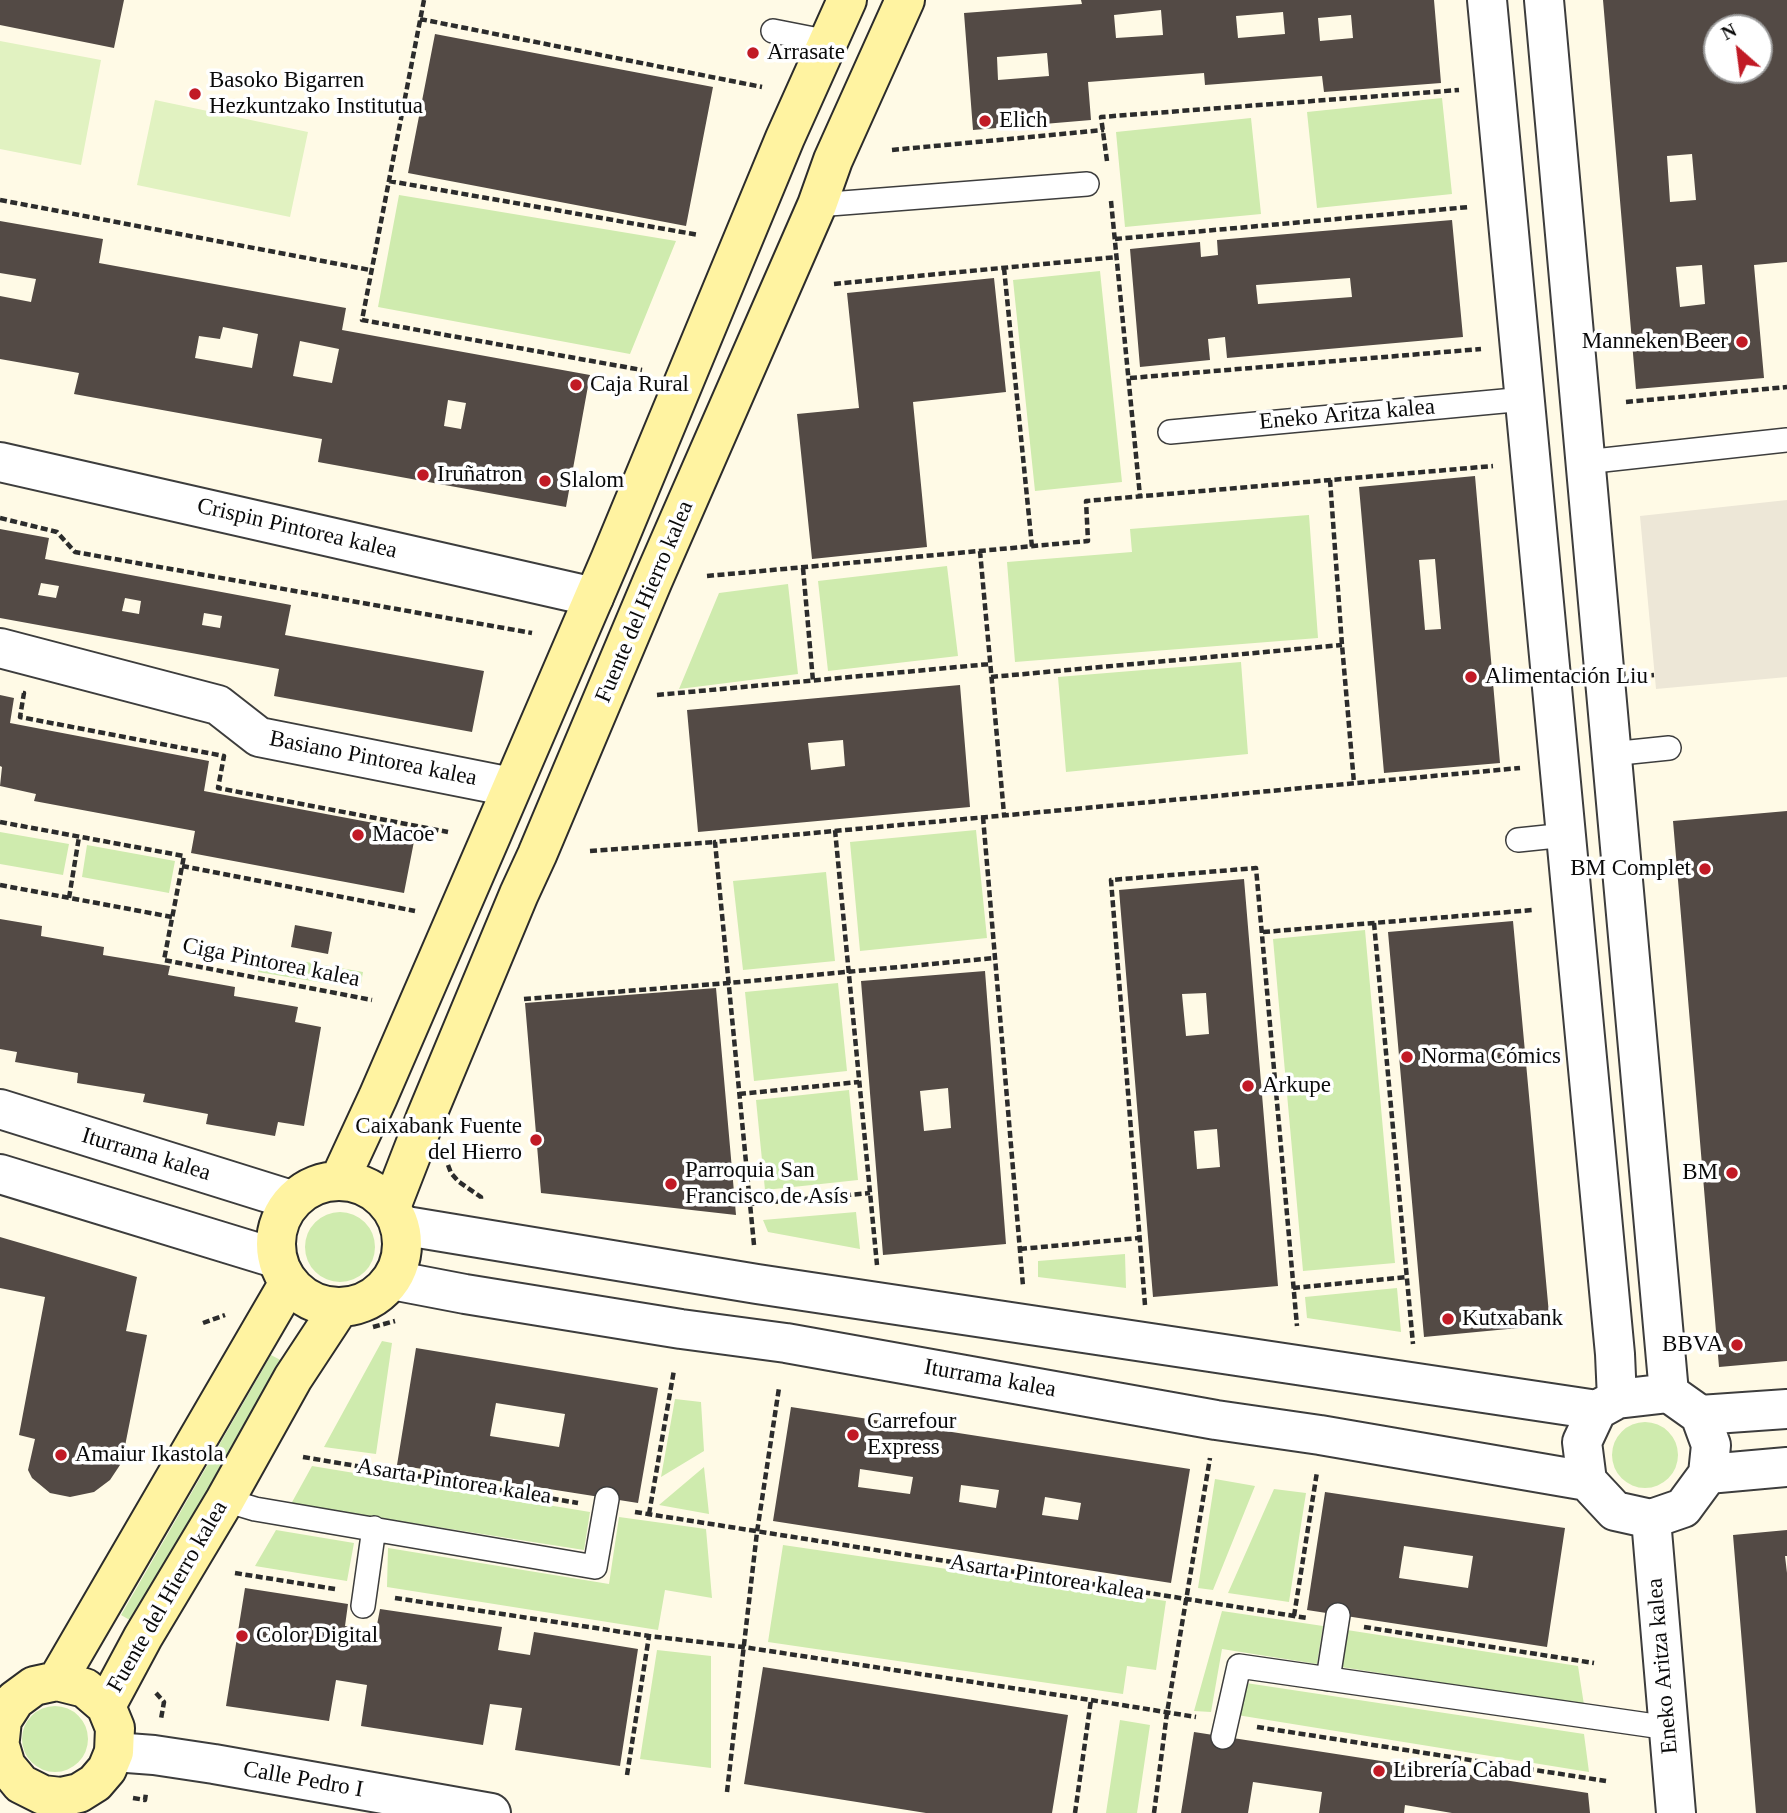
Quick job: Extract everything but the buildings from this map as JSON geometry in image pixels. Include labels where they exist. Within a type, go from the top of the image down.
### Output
[{"type":"main road","points":[[340,1179],[594,597],[780,151],[847,0]]},
{"type":"main road","name":"Fuente del Hierro kalea","points":[[396,1216],[426,1117],[519,894],[817,205],[833,160],[905,0]]},
{"type":"main road","points":[[340,1179],[379,1193],[396,1216],[402,1254],[392,1280],[374,1297],[338,1308],[312,1303],[281,1271],[274,1239],[291,1200],[311,1186],[340,1179]]},
{"type":"main road","points":[[57,1681],[281,1271]]},
{"type":"main road","name":"Fuente del Hierro kalea","points":[[106,1706],[142,1637],[225,1500],[293,1378],[338,1308]]},
{"type":"main road","points":[[0,1739],[2,1720],[15,1700],[34,1686],[57,1681],[85,1688],[106,1706],[115,1728],[114,1752],[107,1769],[95,1783],[79,1793],[41,1804],[6,1766],[0,1746]]},
{"type":"street","points":[[396,1216],[757,1284],[1607,1404],[1668,1393],[1700,1415],[1711,1445],[1709,1474],[1683,1508],[1651,1519],[1615,1511],[1587,1481],[1582,1442],[1607,1404],[1615,1354],[1487,0]]},
{"type":"street","points":[[1544,0],[1668,1393]]},
{"type":"street","name":"Crispin Pintorea kalea","points":[[0,461],[594,597]]},
{"type":"street","name":"Basiano Pintorea kalea","points":[[0,648],[218,705],[259,737],[511,787]]},
{"type":"street","name":"Iturrama kalea","points":[[0,1110],[291,1200]]},
{"type":"street","points":[[0,1174],[281,1271]]},
{"type":"street","name":"Iturrama kalea","points":[[392,1280],[681,1329],[786,1343],[1216,1420],[1321,1435],[1587,1481]]},
{"type":"street","points":[[1700,1415],[1787,1409]]},
{"type":"street","points":[[1709,1474],[1787,1467]]},
{"type":"street","name":"Eneko Aritza kalea","points":[[1651,1519],[1676,1813]]},
{"type":"street","name":"Calle Pedro I","points":[[114,1752],[214,1764],[491,1813]]},
{"type":"lane","points":[[773,31],[829,42]]},
{"type":"lane","points":[[817,205],[1087,184]]},
{"type":"lane","name":"Eneko Aritza kalea","points":[[1170,432],[1525,399]]},
{"type":"lane","points":[[1585,462],[1787,440]]},
{"type":"lane","points":[[1612,754],[1669,748]]},
{"type":"lane","points":[[1518,840],[1566,835]]},
{"type":"lane","points":[[225,1500],[255,1508],[595,1567],[606,1503]]},
{"type":"lane","points":[[364,1600],[374,1528]]},
{"type":"lane","points":[[1328,1679],[1337,1619]]},
{"type":"lane","points":[[1225,1730],[1239,1666],[1668,1728]]},
{"type":"path","points":[[424,0],[362,320],[642,370]]},
{"type":"path","points":[[420,19],[762,87]]},
{"type":"path","points":[[1108,171],[1101,117],[1459,90]]},
{"type":"path","points":[[892,150],[1104,130]]},
{"type":"path","points":[[389,181],[699,235]]},
{"type":"path","points":[[1111,198],[1140,496]]},
{"type":"path","points":[[0,200],[371,271]]},
{"type":"path","points":[[1115,239],[1470,207]]},
{"type":"path","points":[[834,284],[1117,257]]},
{"type":"path","points":[[1004,268],[1032,547]]},
{"type":"path","points":[[1129,379],[1482,349]]},
{"type":"path","points":[[1626,402],[1787,387]]},
{"type":"path","points":[[707,576],[1088,541],[1086,501],[1493,466]]},
{"type":"path","points":[[1330,480],[1354,783]]},
{"type":"path","points":[[0,518],[57,532],[75,552],[532,633]]},
{"type":"path","points":[[980,551],[1004,814]]},
{"type":"path","points":[[803,568],[813,681]]},
{"type":"path","points":[[991,677],[1342,645]]},
{"type":"path","points":[[657,695],[990,664]]},
{"type":"path","points":[[12,691],[24,693],[20,717],[224,756],[218,788],[448,832]]},
{"type":"path","points":[[590,851],[715,842],[1520,768]]},
{"type":"path","points":[[983,817],[1023,1294]]},
{"type":"path","points":[[0,822],[184,856],[182,866],[415,911]]},
{"type":"path","points":[[835,830],[877,1270]]},
{"type":"path","points":[[69,898],[79,837]]},
{"type":"path","points":[[715,842],[754,1250]]},
{"type":"path","name":"Ciga Pintorea kalea","points":[[182,866],[164,960],[372,1000]]},
{"type":"path","points":[[1145,1313],[1111,880],[1256,868],[1298,1337]]},
{"type":"path","name":"Ciga Pintorea kalea","points":[[0,885],[172,917]]},
{"type":"path","points":[[1262,932],[1533,910]]},
{"type":"path","points":[[1374,923],[1414,1356]]},
{"type":"path","points":[[524,999],[995,958]]},
{"type":"path","points":[[739,1094],[859,1082]]},
{"type":"path","points":[[750,1205],[870,1193]]},
{"type":"path","points":[[1020,1249],[1139,1238]]},
{"type":"path","points":[[1293,1288],[1407,1277]]},
{"type":"path","points":[[649,1514],[674,1370]]},
{"type":"path","points":[[727,1792],[757,1532],[779,1388]]},
{"type":"path","points":[[1154,1813],[1167,1713],[1210,1453]]},
{"type":"path","name":"Asarta Pintorea kalea","points":[[303,1457],[606,1503],[649,1514],[1186,1600],[1294,1616],[1337,1619],[1594,1663]]},
{"type":"path","points":[[1294,1616],[1317,1467]]},
{"type":"path","points":[[235,1573],[364,1600],[743,1647],[1167,1713],[1225,1730],[1605,1781]]},
{"type":"path","points":[[627,1775],[649,1636]]},
{"type":"path","points":[[1075,1813],[1091,1700]]},
{"type":"green space","points":[[0,41],[101,60],[81,165],[0,149]]},
{"type":"green space","points":[[1442,98],[1452,194],[1317,208],[1307,112]]},
{"type":"green space","points":[[155,100],[308,132],[290,217],[137,185]]},
{"type":"green space","points":[[1251,118],[1261,214],[1125,227],[1116,132]]},
{"type":"green space","points":[[399,195],[676,241],[630,354],[378,307]]},
{"type":"green space","points":[[1100,271],[1122,482],[1035,491],[1013,280]]},
{"type":"green space","points":[[1309,515],[1318,638],[1015,662],[1007,562],[1132,552],[1130,529]]},
{"type":"green space","points":[[947,566],[958,656],[828,671],[818,581]]},
{"type":"green space","points":[[788,584],[798,674],[679,689],[719,593]]},
{"type":"green space","points":[[1241,662],[1248,754],[1066,772],[1058,677]]},
{"type":"green space","points":[[976,830],[987,938],[860,951],[850,842]]},
{"type":"green space","points":[[0,832],[69,844],[63,875],[0,864]]},
{"type":"green space","points":[[87,845],[175,861],[169,893],[82,877]]},
{"type":"green space","points":[[826,872],[835,961],[743,970],[733,881]]},
{"type":"green space","points":[[1365,930],[1395,1263],[1303,1271],[1273,939]]},
{"type":"green space","points":[[261,954],[363,972],[360,989],[258,972]]},
{"type":"green space","points":[[838,983],[847,1071],[754,1081],[745,992]]},
{"type":"green space","points":[[849,1090],[858,1180],[765,1190],[756,1100]]},
{"type":"green space","points":[[340,1212],[359,1218],[369,1228],[375,1247],[369,1266],[359,1276],[340,1282],[321,1276],[311,1266],[305,1247],[311,1228],[321,1218]]},
{"type":"green space","points":[[856,1212],[860,1249],[768,1232],[763,1220]]},
{"type":"green space","points":[[1125,1254],[1126,1288],[1038,1277],[1038,1261]]},
{"type":"green space","points":[[1397,1288],[1401,1332],[1307,1318],[1305,1297]]},
{"type":"green space","points":[[382,1341],[392,1343],[376,1454],[324,1447]]},
{"type":"green space","points":[[271,1355],[286,1363],[135,1623],[121,1615]]},
{"type":"green space","points":[[675,1399],[701,1402],[704,1451],[661,1477]]},
{"type":"green space","points":[[1645,1422],[1668,1432],[1678,1455],[1668,1478],[1645,1488],[1622,1478],[1612,1455],[1622,1432]]},
{"type":"green space","points":[[312,1466],[590,1512],[584,1550],[291,1504]]},
{"type":"green space","points":[[704,1467],[709,1514],[659,1505]]},
{"type":"green space","points":[[1215,1479],[1255,1486],[1213,1590],[1198,1588]]},
{"type":"green space","points":[[1274,1489],[1306,1493],[1289,1602],[1228,1593]]},
{"type":"green space","points":[[619,1517],[706,1529],[712,1598],[665,1590],[658,1630],[387,1587],[388,1548],[609,1584]]},
{"type":"green space","points":[[276,1530],[354,1543],[347,1581],[255,1566]]},
{"type":"green space","points":[[783,1545],[1166,1601],[1156,1670],[1127,1666],[1123,1694],[768,1642]]},
{"type":"green space","points":[[1222,1611],[1323,1626],[1317,1664],[1222,1649],[1211,1712],[1194,1711]]},
{"type":"green space","points":[[1347,1630],[1578,1666],[1584,1705],[1341,1667]]},
{"type":"green space","points":[[657,1650],[711,1656],[711,1768],[640,1759]]},
{"type":"green space","points":[[1246,1683],[1584,1734],[1589,1772],[1237,1715]]},
{"type":"green space","points":[[48,1706],[62,1706],[74,1711],[83,1720],[88,1739],[86,1752],[79,1763],[62,1772],[48,1772],[36,1767],[27,1758],[22,1746],[22,1732],[27,1720],[36,1711]]},
{"type":"green space","points":[[1120,1720],[1150,1725],[1137,1813],[1106,1813]]},
{"type":"shaded area","points":[[1787,500],[1787,677],[1656,689],[1640,516]]},
{"type":"place","name":"Arrasate","points":[[753,53]]},
{"type":"place","name":"Basoko Bigarren Hezkuntzako Institutua","points":[[195,94]]},
{"type":"place","name":"Elich","points":[[985,121]]},
{"type":"place","name":"Manneken Beer","points":[[1742,342]]},
{"type":"place","name":"Caja Rural","points":[[576,385]]},
{"type":"place","name":"Iruñatron","points":[[423,475]]},
{"type":"place","name":"Slalom","points":[[545,481]]},
{"type":"place","name":"Alimentación Liu","points":[[1471,677]]},
{"type":"place","name":"Macoe","points":[[358,835]]},
{"type":"place","name":"BM Complet","points":[[1705,869]]},
{"type":"place","name":"Norma Cómics","points":[[1407,1057]]},
{"type":"place","name":"Arkupe","points":[[1248,1086]]},
{"type":"place","name":"Caixabank Fuente del Hierro","points":[[536,1140]]},
{"type":"place","name":"BM","points":[[1732,1173]]},
{"type":"place","name":"Parroquia San Francisco de Asís","points":[[671,1184]]},
{"type":"place","name":"Kutxabank","points":[[1448,1319]]},
{"type":"place","name":"BBVA","points":[[1737,1345]]},
{"type":"place","name":"Carrefour Express","points":[[853,1435]]},
{"type":"place","name":"Amaiur Ikastola","points":[[61,1455]]},
{"type":"place","name":"Color Digital","points":[[242,1636]]},
{"type":"place","name":"Librería Cabad","points":[[1379,1771]]}]
